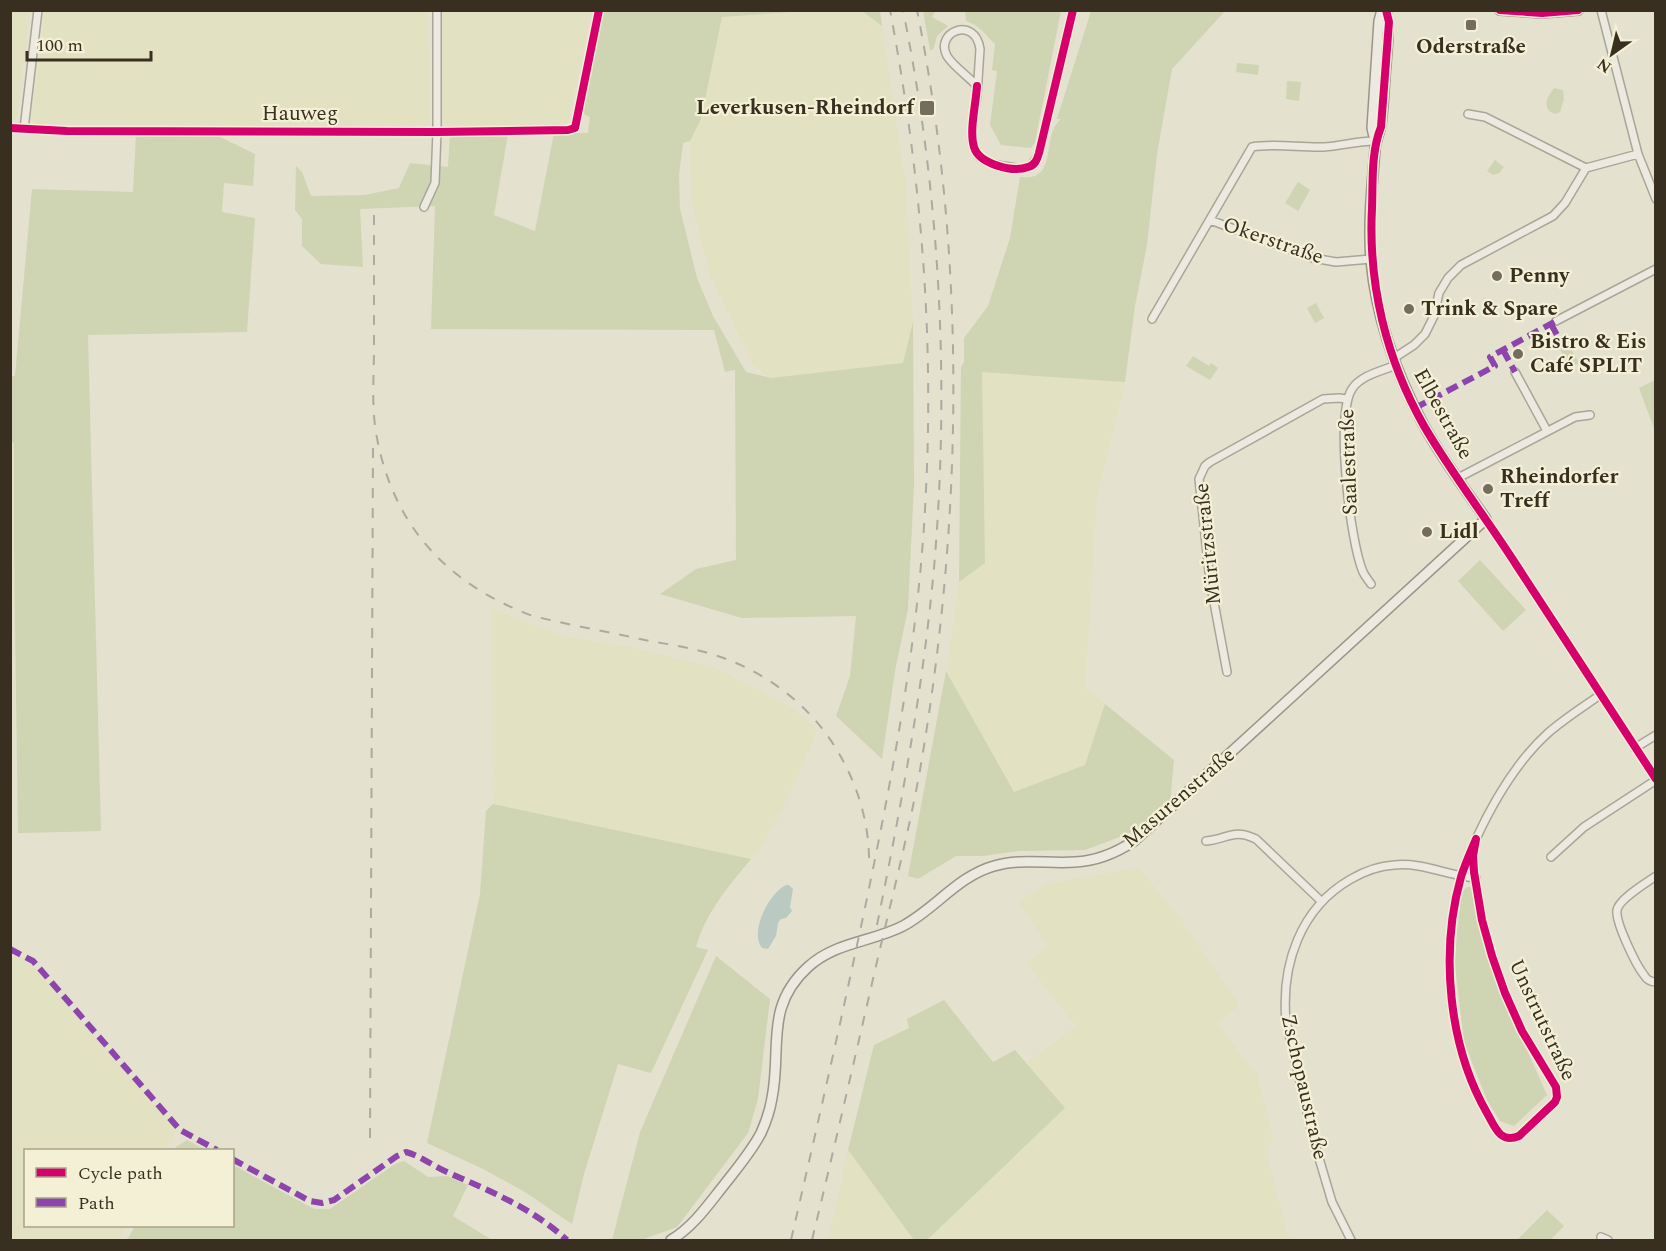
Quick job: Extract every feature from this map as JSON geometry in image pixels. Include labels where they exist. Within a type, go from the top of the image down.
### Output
[{"type":"main road","name":"Elbestraße","points":[[1384,10],[1379,21],[1372,118],[1375,141],[1371,259],[1378,302],[1395,362],[1424,425],[1486,519]]},
{"type":"main road","points":[[1500,10],[1542,13],[1578,10]]},
{"type":"main road","name":"Masurenstraße","points":[[671,1240],[681,1235],[697,1219],[746,1157],[762,1131],[773,1089],[779,1015],[788,992],[809,966],[837,948],[892,931],[909,923],[959,884],[993,866],[1015,862],[1064,863],[1091,860],[1105,857],[1134,841],[1486,519]]},
{"type":"street","points":[[24,129],[38,10]]},
{"type":"street","points":[[424,207],[435,183],[437,10]]},
{"type":"street","name":"Hauweg","points":[[10,128],[79,131],[568,130],[575,128],[599,10]]},
{"type":"street","points":[[977,86],[946,55],[946,40],[955,30],[969,31],[979,42],[980,49],[977,86],[972,135],[974,148],[978,155],[994,165],[1018,169],[1027,168],[1036,162],[1073,10]]},
{"type":"street","points":[[1601,10],[1638,154],[1656,199]]},
{"type":"street","points":[[1468,114],[1485,117],[1586,168],[1638,154]]},
{"type":"street","name":"Okerstraße","points":[[1152,319],[1252,147],[1273,145],[1326,147],[1375,141]]},
{"type":"street","name":"Saalestraße","points":[[1371,584],[1363,572],[1353,532],[1345,450],[1346,399],[1354,387],[1365,378],[1395,362],[1425,334],[1434,316],[1439,293],[1448,278],[1461,266],[1552,216],[1565,203],[1586,168]]},
{"type":"street","name":"Okerstraße","points":[[1210,220],[1313,258],[1336,262],[1371,259]]},
{"type":"street","points":[[1556,321],[1656,269]]},
{"type":"street","points":[[1515,372],[1547,431]]},
{"type":"street","name":"Müritzstraße","points":[[1227,672],[1206,554],[1199,479],[1201,473],[1210,462],[1323,399],[1346,399]]},
{"type":"street","points":[[1458,478],[1575,417],[1590,415]]},
{"type":"street","name":"Elbestraße","points":[[1486,519],[1656,780]]},
{"type":"street","name":"Unstrutstraße","points":[[1476,839],[1473,856],[1486,933],[1505,993],[1528,1041],[1556,1087],[1555,1102],[1519,1136],[1512,1139],[1504,1138],[1498,1132],[1483,1107],[1455,1028],[1450,986],[1454,910],[1461,877],[1476,839],[1486,816],[1498,796],[1523,760],[1548,733],[1600,695]]},
{"type":"street","points":[[1635,748],[1656,735]]},
{"type":"street","points":[[1551,857],[1584,827],[1656,780]]},
{"type":"street","points":[[1206,841],[1218,840],[1229,834],[1246,834],[1256,839],[1321,901]]},
{"type":"street","name":"Zschopaustraße","points":[[1351,1240],[1332,1202],[1313,1138],[1289,1034],[1285,1008],[1288,967],[1296,943],[1321,901],[1338,886],[1369,870],[1386,866],[1420,866],[1476,879]]},
{"type":"street","points":[[1656,876],[1635,891],[1617,911],[1622,931],[1640,969],[1645,977],[1656,981]]},
{"type":"green space","points":[[11,10],[30,11],[17,116],[11,121]]},
{"type":"green space","points":[[776,10],[862,11],[882,26],[905,181],[913,322],[903,363],[771,378],[753,365],[708,269],[691,203],[690,141],[701,119],[722,17]]},
{"type":"green space","points":[[45,11],[428,11],[430,126],[35,124],[32,115]]},
{"type":"green space","points":[[443,11],[592,11],[568,123],[565,127],[447,125],[442,122]]},
{"type":"green space","points":[[604,11],[805,11],[722,17],[701,119],[690,141],[683,143],[679,175],[680,209],[697,278],[713,316],[746,372],[771,378],[903,363],[913,322],[914,484],[908,609],[895,671],[882,759],[836,716],[850,676],[856,616],[742,618],[660,594],[696,569],[736,560],[735,370],[725,372],[714,330],[431,329],[435,206],[360,209],[363,267],[321,264],[302,246],[302,219],[295,210],[296,166],[302,172],[311,196],[365,195],[399,188],[410,163],[448,167],[450,135],[508,134],[494,215],[535,231],[554,133],[588,133],[590,117],[582,113]]},
{"type":"green space","points":[[862,11],[880,11],[882,26]]},
{"type":"green space","points":[[923,11],[935,11],[932,17],[948,26],[937,36],[933,50],[930,50]]},
{"type":"green space","points":[[965,11],[1061,11],[1035,142],[1031,148],[1001,145],[990,125],[997,71],[992,70],[995,44],[979,28],[966,21]]},
{"type":"green space","points":[[1091,11],[1225,11],[1172,69],[1157,154],[1147,245],[1135,306],[1125,382],[982,372],[985,563],[959,582],[961,367],[964,362],[964,338],[988,306],[1010,238],[1020,177],[1039,174],[1044,168],[1052,134],[1061,119],[1057,119]]},
{"type":"green space","points":[[1237,63],[1259,65],[1258,75],[1236,72]]},
{"type":"green space","points":[[1287,81],[1301,82],[1299,101],[1286,99]]},
{"type":"green space","points":[[1554,88],[1563,90],[1564,99],[1560,112],[1555,114],[1547,106]]},
{"type":"green space","points":[[136,134],[216,135],[255,154],[253,186],[224,183],[222,212],[255,218],[247,332],[88,335],[101,831],[18,833],[14,443],[11,442],[11,376],[15,376],[32,189],[133,192]]},
{"type":"green space","points":[[1495,160],[1504,167],[1499,173],[1493,175],[1487,171]]},
{"type":"green space","points":[[1298,182],[1310,190],[1298,211],[1285,203]]},
{"type":"green space","points":[[1316,303],[1324,318],[1315,323],[1307,308]]},
{"type":"green space","points":[[1568,344],[1579,363],[1565,371],[1560,348]]},
{"type":"green space","points":[[1193,356],[1209,366],[1211,363],[1218,368],[1210,380],[1186,366]]},
{"type":"green space","points":[[982,371],[1125,382],[1097,496],[1085,688],[1105,704],[1085,765],[1014,793],[947,671],[959,582],[984,563]]},
{"type":"green space","points":[[1655,380],[1655,431],[1639,388]]},
{"type":"green space","points":[[10,442],[14,442],[11,854]]},
{"type":"green space","points":[[1480,560],[1526,610],[1503,631],[1458,581]]},
{"type":"green space","points":[[492,609],[562,636],[635,648],[714,667],[791,707],[817,730],[783,808],[759,850],[751,859],[493,804]]},
{"type":"green space","points":[[946,671],[1014,792],[1085,765],[1105,704],[1174,760],[1170,804],[1128,834],[1085,850],[1018,851],[983,856],[956,856],[918,879],[908,876]]},
{"type":"green space","points":[[493,804],[751,859],[719,900],[700,934],[696,947],[708,950],[651,1073],[618,1064],[584,1174],[572,1224],[525,1192],[427,1143],[480,894],[486,811]]},
{"type":"green space","points":[[1139,868],[1176,913],[1240,1005],[1217,1023],[1257,1076],[1273,1138],[1266,1152],[1289,1240],[927,1240],[1064,1108],[1027,1063],[1076,1026],[1027,964],[1048,947],[1019,902],[1046,884]]},
{"type":"green space","points":[[1470,887],[1473,892],[1481,933],[1495,978],[1547,1095],[1514,1126],[1500,1121],[1487,1100],[1464,1042],[1455,967],[1462,892]]},
{"type":"green space","points":[[11,956],[23,957],[32,965],[174,1127],[175,1132],[166,1149],[24,1149],[24,1227],[125,1227],[118,1240],[11,1240]]},
{"type":"green space","points":[[716,956],[770,999],[758,1099],[748,1133],[677,1227],[641,1240],[612,1240],[640,1132]]},
{"type":"green space","points":[[944,1000],[993,1062],[1015,1050],[1065,1108],[927,1240],[914,1240],[848,1150],[874,1045],[909,1028],[907,1019]]},
{"type":"green space","points":[[187,1140],[204,1149],[175,1149]]},
{"type":"green space","points":[[848,1150],[914,1240],[828,1240]]},
{"type":"green space","points":[[404,1161],[428,1177],[447,1176],[468,1185],[453,1216],[492,1240],[127,1240],[134,1227],[234,1227],[234,1166],[314,1209],[330,1209],[395,1164]]},
{"type":"green space","points":[[1547,1210],[1564,1226],[1550,1240],[1517,1240]]},
{"type":"shaded area","points":[[786,885],[793,889],[790,907],[792,911],[778,923],[776,936],[768,949],[762,948],[758,933],[759,923],[773,896]]},
{"type":"railway","points":[[791,1240],[849,984],[887,797],[905,695],[923,542],[928,430],[926,309],[917,189],[890,10]]},
{"type":"railway","points":[[877,925],[903,792],[924,658],[934,568],[941,428],[941,358],[933,218],[916,79],[903,10]]},
{"type":"railway","points":[[812,1240],[915,795],[934,676],[945,581],[951,486],[953,390],[951,294],[945,199],[933,104],[917,10]]},
{"type":"railway","points":[[374,215],[373,392],[375,427],[385,470],[412,526],[451,570],[476,588],[503,603],[533,616],[708,653],[748,669],[785,692],[816,721],[830,739],[848,770],[866,824],[869,867]]},
{"type":"railway","points":[[370,1138],[373,446]]},
{"type":"marked path","points":[[1415,408],[1495,366],[1490,357],[1556,321]]},
{"type":"marked path","points":[[1551,324],[1563,346]]},
{"type":"marked path","points":[[1503,350],[1515,372]]},
{"type":"marked path","points":[[10,949],[33,961],[180,1130],[215,1149]]},
{"type":"marked path","points":[[234,1160],[310,1201],[322,1203],[334,1200],[406,1152],[525,1209],[567,1240]]},
{"type":"cycle path","points":[[10,128],[67,131],[568,130],[575,128],[599,10]]},
{"type":"cycle path","points":[[977,86],[972,133],[977,153],[989,162],[1006,168],[1022,169],[1032,165],[1039,153],[1073,10]]},
{"type":"cycle path","points":[[1386,10],[1389,22],[1381,127],[1373,167],[1373,265],[1382,320],[1399,374],[1435,444],[1506,548],[1656,779]]},
{"type":"cycle path","points":[[1500,10],[1542,13],[1578,10]]},
{"type":"cycle path","points":[[1476,839],[1473,856],[1474,872],[1482,920],[1492,956],[1522,1031],[1556,1087],[1555,1102],[1519,1136],[1512,1138],[1503,1136],[1496,1129],[1474,1086],[1456,1028],[1452,997],[1450,966],[1454,906],[1461,877],[1476,839]]},
{"type":"place","name":"Oderstraße","points":[[1471,25]]},
{"type":"place","name":"Leverkusen-Rheindorf","points":[[927,108]]},
{"type":"place","name":"Penny","points":[[1497,276]]},
{"type":"place","name":"Trink & Spare","points":[[1409,309]]},
{"type":"place","name":"Bistro & Eis Café SPLIT","points":[[1518,354]]},
{"type":"place","name":"Rheindorfer Treff","points":[[1488,489]]},
{"type":"place","name":"Lidl","points":[[1427,532]]}]
